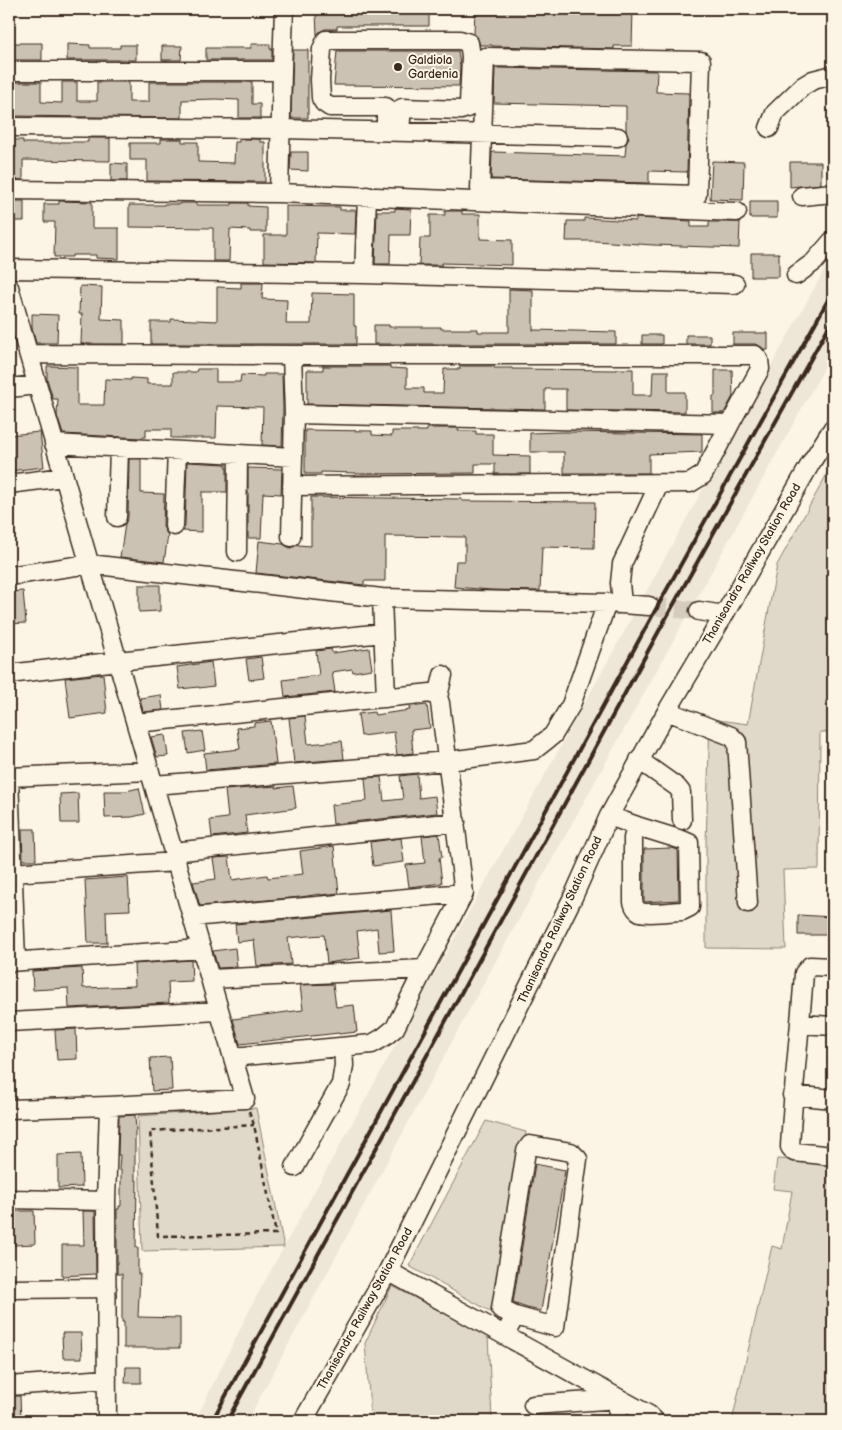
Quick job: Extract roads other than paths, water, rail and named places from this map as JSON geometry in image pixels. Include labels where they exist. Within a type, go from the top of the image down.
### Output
[{"type":"street","points":[[279,193],[284,9]]},
{"type":"street","points":[[326,40],[460,40],[470,43],[469,104],[467,108],[461,110],[402,108],[393,131],[386,107],[330,107],[324,103],[321,98],[320,80],[322,49],[326,40]]},
{"type":"street","points":[[485,57],[701,61],[697,195],[480,189],[477,133],[485,57]]},
{"type":"street","points":[[9,71],[282,71]]},
{"type":"street","points":[[769,128],[775,113],[803,86],[813,80],[833,75]]},
{"type":"street","points":[[9,127],[281,129],[618,137]]},
{"type":"street","points":[[9,190],[279,193],[737,212]]},
{"type":"street","points":[[802,196],[833,192]]},
{"type":"street","points":[[364,274],[367,196]]},
{"type":"street","points":[[796,275],[814,262],[833,240]]},
{"type":"street","points":[[9,269],[364,274],[735,284]]},
{"type":"street","points":[[9,287],[245,1099],[9,1109]]},
{"type":"street","points":[[28,354],[292,356],[754,354],[759,360],[760,368],[703,475],[690,484],[292,486]]},
{"type":"street","points":[[291,537],[294,414],[292,356]]},
{"type":"street","points":[[9,388],[37,385]]},
{"type":"street","points":[[294,414],[730,424]]},
{"type":"street","name":"Thanisandra Railway Station Road","points":[[303,1421],[388,1271],[573,897],[609,816],[667,711],[833,428]]},
{"type":"street","points":[[54,444],[293,457]]},
{"type":"street","points":[[117,517],[119,447]]},
{"type":"street","points":[[174,526],[177,451]]},
{"type":"street","points":[[237,552],[238,454]]},
{"type":"street","points":[[9,484],[64,477]]},
{"type":"street","points":[[202,949],[12,961],[9,777],[152,778],[448,761],[534,750],[553,735],[571,706],[615,603],[622,564],[659,484]]},
{"type":"street","points":[[9,576],[90,564],[382,598],[615,603],[649,606]]},
{"type":"street","points":[[382,598],[386,698]]},
{"type":"street","points":[[699,611],[724,615]]},
{"type":"street","points":[[9,674],[383,634]]},
{"type":"street","points":[[233,1057],[372,1044],[396,1028],[424,968],[464,893],[438,697],[443,675]]},
{"type":"street","points":[[136,723],[431,693],[438,697]]},
{"type":"street","points":[[667,711],[730,736],[737,742],[748,903]]},
{"type":"street","points":[[639,760],[681,792],[682,820]]},
{"type":"street","points":[[609,816],[689,843],[690,907],[687,909],[647,912],[639,911],[634,907],[633,838],[637,826]]},
{"type":"street","points":[[12,873],[175,857],[456,822]]},
{"type":"street","points":[[192,917],[464,893]]},
{"type":"street","points":[[833,967],[810,966],[804,973],[792,1095],[790,1146],[794,1152],[833,1156]]},
{"type":"street","points":[[210,979],[424,968]]},
{"type":"street","points":[[9,1022],[219,1011]]},
{"type":"street","points":[[800,1024],[833,1026]]},
{"type":"street","points":[[295,1167],[341,1084],[344,1065],[343,1047]]},
{"type":"street","points":[[792,1095],[833,1099]]},
{"type":"street","points":[[107,1421],[106,1201],[108,1106]]},
{"type":"street","points":[[530,1145],[570,1152],[578,1160],[556,1327],[515,1316],[500,1309],[526,1151],[530,1145]]},
{"type":"street","points":[[9,1199],[106,1201]]},
{"type":"street","points":[[388,1271],[619,1399],[655,1421]]},
{"type":"street","points":[[9,1289],[107,1288]]},
{"type":"street","points":[[505,1335],[515,1316]]},
{"type":"street","points":[[9,1386],[107,1379]]},
{"type":"street","points":[[534,1405],[619,1399]]},
{"type":"street","points":[[617,1421],[619,1399]]},
{"type":"tunnel","points":[[649,606],[699,611]]},
{"type":"railway","points":[[212,1421],[656,609],[833,291]]},
{"type":"railway","points":[[227,1421],[665,620],[833,319]]},
{"type":"place","name":"Galdiola Gardenia","points":[[398,67]]}]
